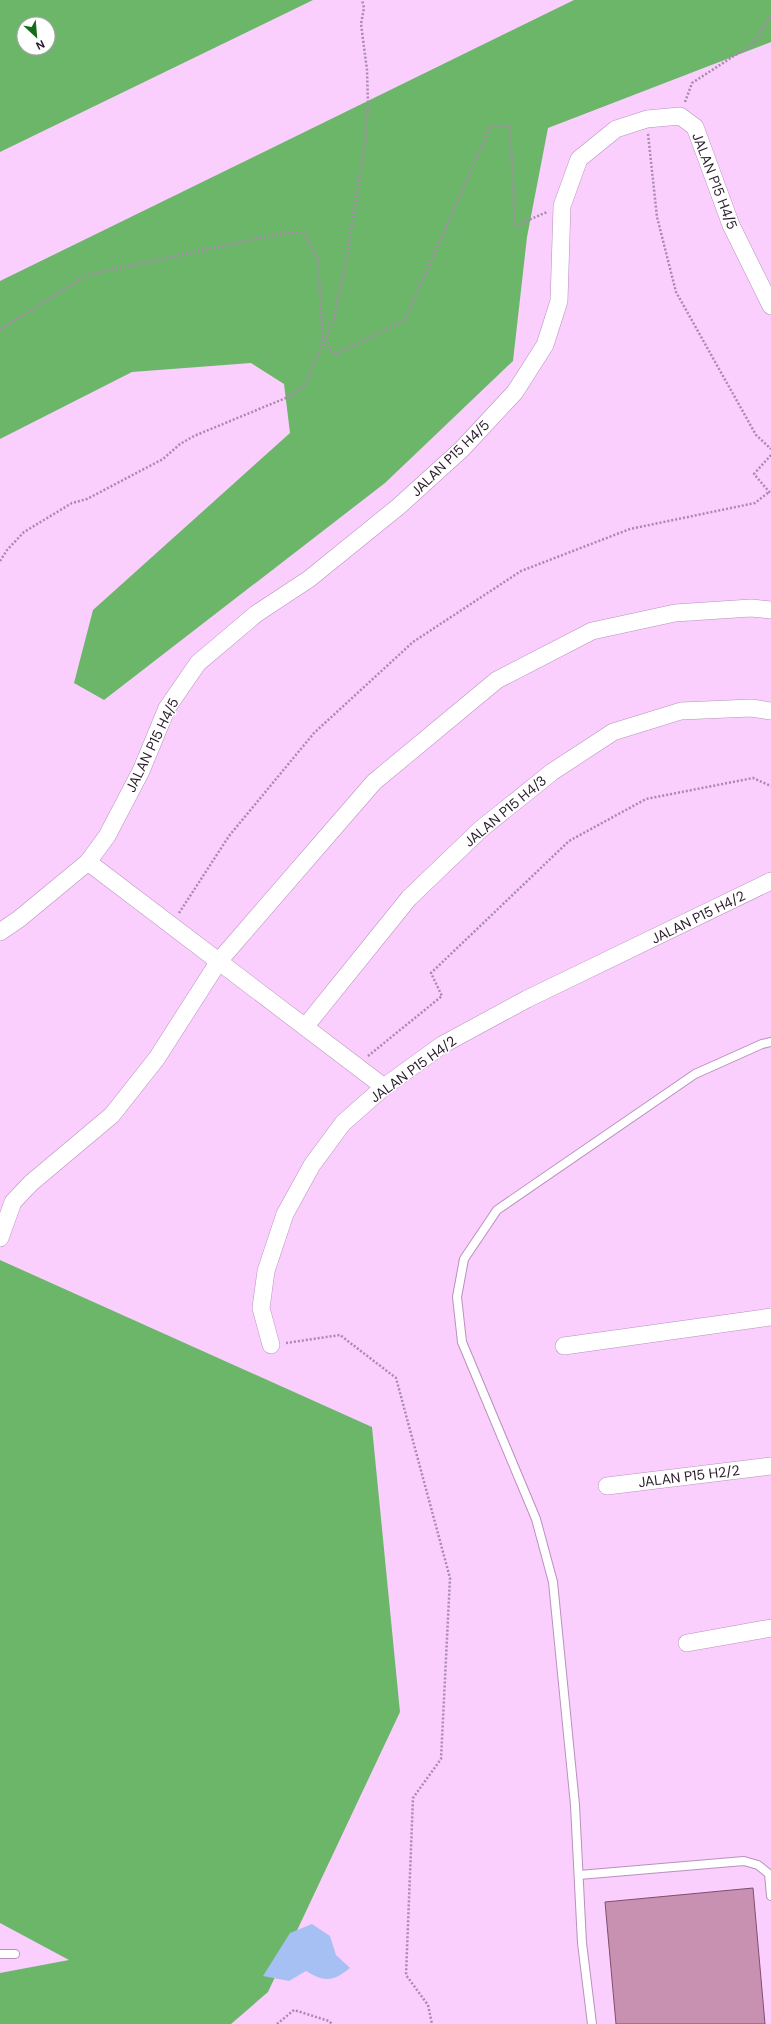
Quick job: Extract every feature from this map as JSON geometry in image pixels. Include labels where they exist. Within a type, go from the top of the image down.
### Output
[{"type":"street","name":"JALAN P15 H4/5","points":[[0,932],[19,919],[88,862],[107,836],[134,784],[167,708],[198,663],[256,614],[309,579],[398,507],[462,449],[515,392],[545,345],[559,301],[562,206],[580,159],[616,129],[647,119],[680,116],[695,127],[731,225],[771,306]]},
{"type":"street","points":[[0,1238],[13,1202],[31,1182],[112,1115],[157,1058],[219,961],[374,782],[497,680],[592,631],[675,613],[751,608],[771,610]]},
{"type":"street","name":"JALAN P15 H4/3","points":[[305,1027],[409,898],[481,829],[552,772],[613,732],[681,711],[752,708],[771,711]]},
{"type":"street","points":[[88,862],[384,1087]]},
{"type":"street","name":"JALAN P15 H4/2","points":[[271,1345],[261,1308],[266,1271],[286,1214],[312,1165],[343,1123],[384,1087],[442,1045],[527,999],[771,881]]},
{"type":"street","points":[[564,1346],[771,1317]]},
{"type":"street","name":"JALAN P15 H2/2","points":[[607,1486],[771,1466]]},
{"type":"street","points":[[687,1643],[771,1628]]},
{"type":"lane","points":[[592,2024],[582,1944],[574,1805],[554,1582],[536,1519],[462,1342],[457,1297],[464,1259],[497,1210],[694,1074],[762,1044],[771,1042]]},
{"type":"lane","points":[[578,1875],[744,1862],[758,1864],[769,1874],[771,1896]]},
{"type":"lane","points":[[0,1954],[15,1954]]},
{"type":"path","points":[[0,561],[7,550],[24,532],[50,515],[72,503],[94,496],[151,466],[163,459],[180,444],[194,436],[293,395],[305,384],[334,319],[346,261],[365,144],[368,97],[367,70],[361,24],[364,8],[362,0]]},
{"type":"path","points":[[680,116],[692,83],[754,43],[771,15]]},
{"type":"path","points":[[647,119],[657,217],[676,292],[756,435],[771,449]]},
{"type":"path","points":[[0,330],[86,275],[279,234],[304,232],[318,261],[323,343],[336,354],[405,320],[490,127],[510,126],[515,226],[535,216],[562,206]]},
{"type":"path","points":[[171,925],[229,836],[314,733],[413,642],[521,571],[630,529],[755,503],[770,493],[754,474],[771,455]]},
{"type":"path","points":[[356,1066],[442,996],[431,973],[569,841],[646,799],[753,778],[771,786]]},
{"type":"path","points":[[271,1345],[340,1335],[396,1378],[450,1578],[442,1759],[414,1798],[406,1975],[428,2005],[432,2024]]},
{"type":"path","points":[[277,2024],[294,2010],[329,2021],[332,2024]]},
{"type":"green space","points":[[0,0],[313,0],[0,152]]},
{"type":"green space","points":[[574,0],[771,0],[771,42],[548,128],[527,237],[513,361],[385,483],[104,700],[74,683],[93,610],[290,433],[284,384],[251,363],[132,372],[0,439],[0,281]]},
{"type":"green space","points":[[0,1260],[372,1427],[400,1712],[268,1992],[231,2024],[0,2024],[0,1973],[69,1960],[0,1923]]},
{"type":"water","points":[[312,1924],[330,1936],[336,1955],[350,1968],[338,1976],[328,1979],[323,1979],[312,1975],[306,1971],[289,1981],[263,1976],[290,1933]]},
{"type":"building","points":[[753,1888],[765,2024],[616,2024],[605,1902]]}]
